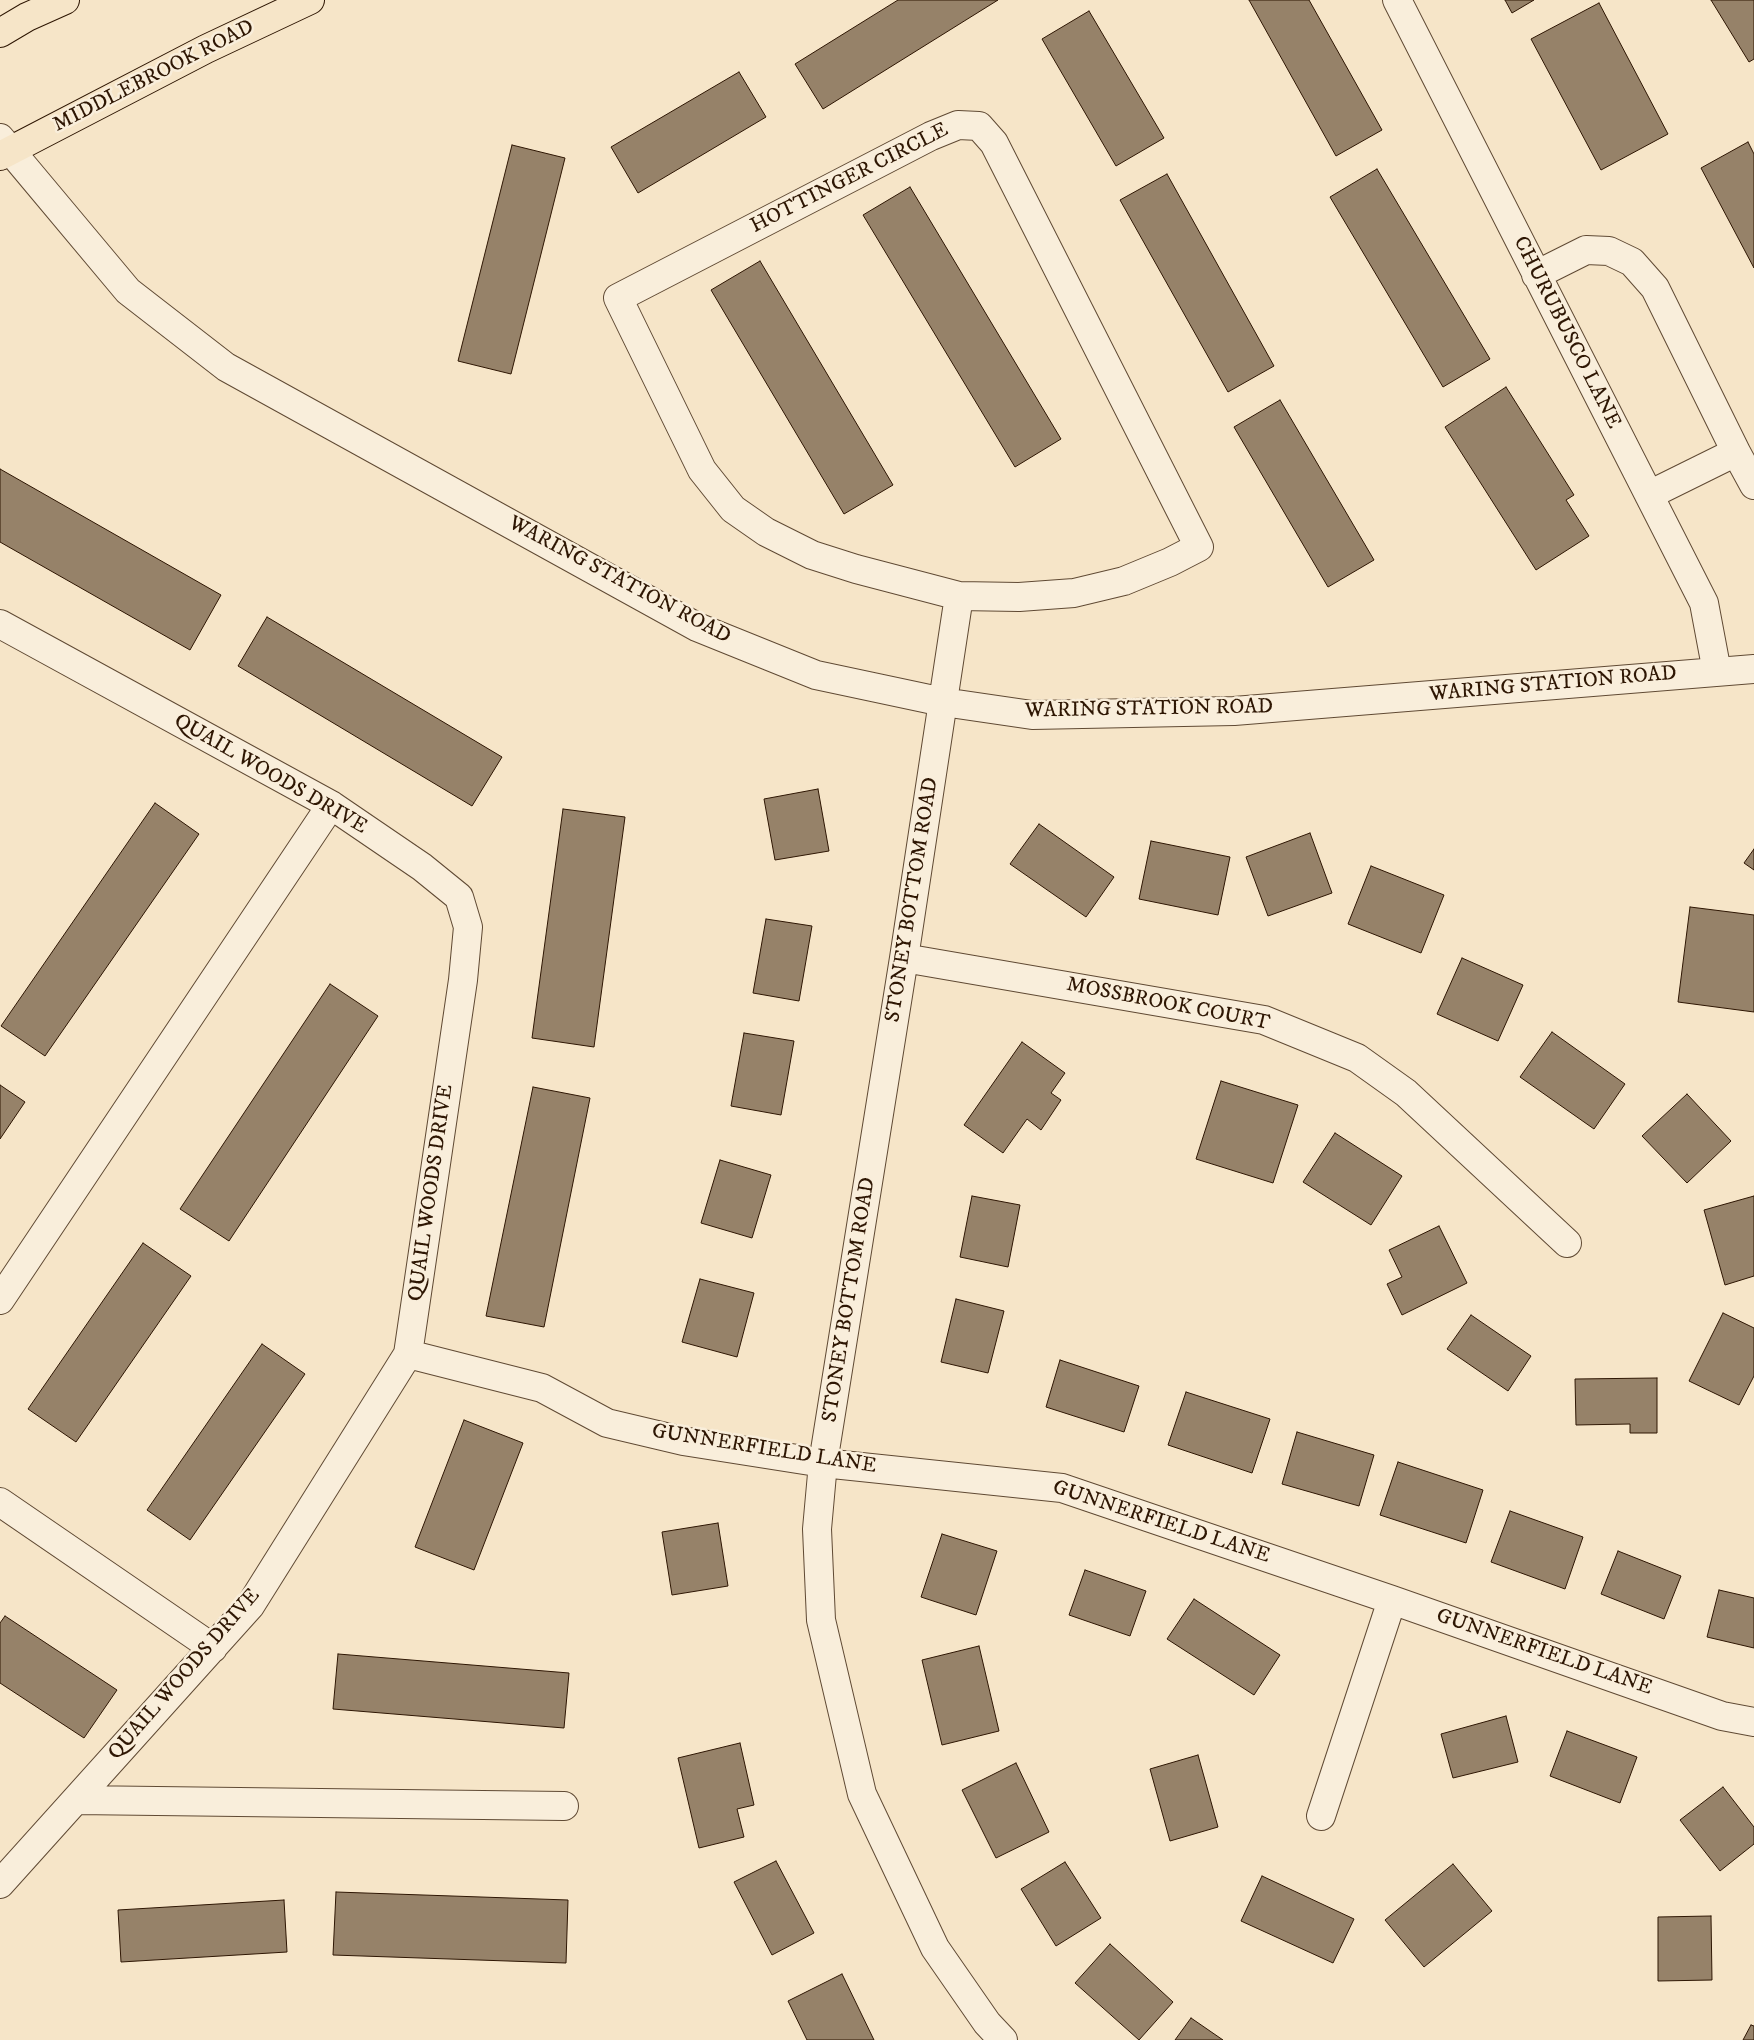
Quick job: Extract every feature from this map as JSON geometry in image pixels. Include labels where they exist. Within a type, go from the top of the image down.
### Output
[{"type":"main road","points":[[0,32],[27,17],[65,0]]},
{"type":"main road","name":"MIDDLEBROOK ROAD","points":[[3,148],[310,0]]},
{"type":"street","name":"CHURUBUSCO LANE","points":[[1397,0],[1704,603],[1716,672]]},
{"type":"street","name":"HOTTINGER CIRCLE","points":[[958,125],[979,126],[994,143],[1199,547],[1170,562],[1124,581],[1074,593],[1019,597],[959,596],[856,569],[812,555],[766,532],[733,509],[702,470],[618,298],[931,136],[958,125]]},
{"type":"street","name":"WARING STATION ROAD","points":[[3,148],[128,291],[226,368],[697,627],[816,675],[943,702],[1032,716],[1234,711],[1754,669]]},
{"type":"street","points":[[1536,275],[1586,250],[1609,251],[1632,262],[1655,288],[1736,452],[1754,484]]},
{"type":"street","points":[[1649,494],[1736,452]]},
{"type":"street","points":[[943,702],[959,596]]},
{"type":"street","name":"QUAIL WOODS DRIVE","points":[[0,624],[331,805],[422,867],[459,897],[468,927],[463,980],[408,1354],[250,1606],[0,1884]]},
{"type":"street","name":"STONEY BOTTOM ROAD","points":[[943,702],[824,1463],[817,1529],[821,1620],[862,1794],[936,1948],[987,2024],[1003,2040]]},
{"type":"street","points":[[0,1300],[331,805]]},
{"type":"street","name":"MOSSBROOK COURT","points":[[904,958],[1264,1020],[1357,1058],[1406,1093],[1568,1243]]},
{"type":"street","name":"GUNNERFIELD LANE","points":[[408,1354],[542,1388],[607,1423],[684,1440],[824,1463],[1062,1488],[1392,1600],[1722,1716],[1754,1722]]},
{"type":"street","points":[[0,1502],[213,1648]]},
{"type":"street","points":[[1321,1816],[1392,1600]]},
{"type":"street","points":[[76,1800],[564,1806]]},
{"type":"building","points":[[898,0],[998,0],[823,109],[795,64]]},
{"type":"building","points":[[1249,0],[1309,0],[1382,130],[1336,156]]},
{"type":"building","points":[[1505,0],[1534,0],[1512,13]]},
{"type":"building","points":[[1711,0],[1754,0],[1754,59],[1749,62]]},
{"type":"building","points":[[1599,3],[1668,134],[1601,170],[1531,39]]},
{"type":"building","points":[[1089,11],[1164,138],[1116,166],[1042,39]]},
{"type":"building","points":[[739,72],[766,117],[638,193],[611,147]]},
{"type":"building","points":[[1748,142],[1754,154],[1754,268],[1701,168]]},
{"type":"building","points":[[512,145],[565,158],[511,374],[458,361]]},
{"type":"building","points":[[1377,169],[1490,359],[1443,387],[1330,197]]},
{"type":"building","points":[[1167,174],[1274,366],[1228,392],[1120,200]]},
{"type":"building","points":[[910,187],[1061,439],[1015,467],[863,215]]},
{"type":"building","points":[[760,261],[893,485],[844,514],[711,290]]},
{"type":"building","points":[[1506,387],[1574,495],[1566,500],[1589,536],[1536,570],[1445,427]]},
{"type":"building","points":[[1280,400],[1374,560],[1328,587],[1234,427]]},
{"type":"building","points":[[0,469],[221,595],[190,650],[0,542]]},
{"type":"building","points":[[267,617],[502,757],[472,806],[238,666]]},
{"type":"building","points":[[818,789],[829,851],[775,860],[764,799]]},
{"type":"building","points":[[155,803],[199,834],[45,1056],[1,1026]]},
{"type":"building","points":[[563,809],[625,817],[594,1047],[532,1038]]},
{"type":"building","points":[[1039,824],[1114,877],[1086,917],[1010,864]]},
{"type":"building","points":[[1310,833],[1332,893],[1268,916],[1246,857]]},
{"type":"building","points":[[1151,841],[1230,857],[1218,915],[1139,899]]},
{"type":"building","points":[[1754,849],[1754,870],[1744,863]]},
{"type":"building","points":[[1371,866],[1444,895],[1421,953],[1348,924]]},
{"type":"building","points":[[1690,907],[1754,915],[1754,1012],[1678,1002]]},
{"type":"building","points":[[766,919],[812,926],[799,1001],[753,993]]},
{"type":"building","points":[[1462,958],[1523,985],[1498,1041],[1437,1014]]},
{"type":"building","points":[[330,984],[378,1016],[229,1241],[180,1209]]},
{"type":"building","points":[[1552,1032],[1625,1084],[1594,1129],[1520,1077]]},
{"type":"building","points":[[744,1033],[794,1041],[781,1115],[731,1106]]},
{"type":"building","points":[[1022,1042],[1065,1073],[1051,1093],[1061,1100],[1041,1130],[1027,1119],[1003,1153],[964,1125]]},
{"type":"building","points":[[1221,1081],[1298,1105],[1273,1183],[1196,1159]]},
{"type":"building","points":[[0,1085],[25,1102],[0,1139]]},
{"type":"building","points":[[533,1087],[590,1098],[544,1327],[486,1316]]},
{"type":"building","points":[[1687,1094],[1731,1141],[1687,1183],[1642,1136]]},
{"type":"building","points":[[1335,1133],[1402,1176],[1371,1225],[1303,1182]]},
{"type":"building","points":[[720,1160],[771,1175],[752,1238],[701,1223]]},
{"type":"building","points":[[972,1196],[1020,1205],[1008,1267],[960,1257]]},
{"type":"building","points":[[1754,1196],[1754,1276],[1725,1285],[1704,1210]]},
{"type":"building","points":[[1439,1226],[1467,1283],[1402,1315],[1387,1284],[1402,1277],[1389,1250]]},
{"type":"building","points":[[143,1243],[191,1276],[76,1442],[28,1409]]},
{"type":"building","points":[[700,1279],[754,1293],[737,1357],[682,1342]]},
{"type":"building","points":[[956,1299],[1004,1311],[988,1373],[941,1362]]},
{"type":"building","points":[[1723,1313],[1754,1328],[1754,1376],[1739,1405],[1689,1381]]},
{"type":"building","points":[[1471,1315],[1531,1356],[1508,1391],[1447,1349]]},
{"type":"building","points":[[262,1344],[305,1374],[190,1540],[147,1510]]},
{"type":"building","points":[[1060,1360],[1139,1386],[1124,1432],[1046,1407]]},
{"type":"building","points":[[1657,1378],[1657,1433],[1630,1433],[1630,1424],[1576,1425],[1575,1379]]},
{"type":"building","points":[[1186,1392],[1270,1419],[1252,1473],[1168,1445]]},
{"type":"building","points":[[464,1420],[523,1443],[474,1570],[415,1547]]},
{"type":"building","points":[[1297,1432],[1374,1455],[1359,1506],[1282,1484]]},
{"type":"building","points":[[1398,1462],[1483,1490],[1466,1543],[1380,1515]]},
{"type":"building","points":[[1510,1511],[1583,1537],[1565,1589],[1491,1562]]},
{"type":"building","points":[[718,1523],[728,1586],[672,1595],[662,1532]]},
{"type":"building","points":[[942,1534],[997,1551],[976,1615],[921,1597]]},
{"type":"building","points":[[1618,1551],[1681,1576],[1664,1619],[1601,1594]]},
{"type":"building","points":[[1085,1570],[1146,1591],[1130,1636],[1069,1615]]},
{"type":"building","points":[[1719,1590],[1754,1598],[1754,1648],[1707,1637]]},
{"type":"building","points":[[1194,1599],[1280,1655],[1254,1695],[1167,1639]]},
{"type":"building","points":[[5,1616],[117,1690],[84,1738],[0,1683],[0,1623]]},
{"type":"building","points":[[979,1646],[999,1731],[942,1745],[922,1660]]},
{"type":"building","points":[[338,1654],[569,1673],[564,1728],[333,1709]]},
{"type":"building","points":[[1506,1716],[1518,1762],[1453,1778],[1441,1734]]},
{"type":"building","points":[[1567,1731],[1637,1757],[1620,1803],[1550,1776]]},
{"type":"building","points":[[740,1743],[754,1805],[737,1809],[744,1837],[699,1848],[678,1758]]},
{"type":"building","points":[[1198,1755],[1218,1827],[1170,1841],[1150,1769]]},
{"type":"building","points":[[1016,1763],[1049,1832],[996,1858],[962,1790]]},
{"type":"building","points":[[1723,1787],[1754,1827],[1754,1844],[1720,1871],[1680,1820]]},
{"type":"building","points":[[776,1861],[814,1933],[772,1955],[734,1882]]},
{"type":"building","points":[[1065,1862],[1101,1918],[1056,1946],[1021,1889]]},
{"type":"building","points":[[1453,1864],[1492,1911],[1424,1967],[1385,1920]]},
{"type":"building","points":[[1262,1876],[1354,1919],[1333,1963],[1241,1921]]},
{"type":"building","points":[[336,1892],[568,1900],[566,1963],[333,1955]]},
{"type":"building","points":[[284,1900],[287,1952],[121,1962],[118,1910]]},
{"type":"building","points":[[1711,1916],[1712,1980],[1658,1981],[1658,1917]]},
{"type":"building","points":[[1110,1944],[1173,2002],[1139,2040],[1075,1983]]},
{"type":"building","points":[[842,1974],[874,2040],[807,2040],[788,2001]]},
{"type":"building","points":[[1191,2018],[1223,2040],[1175,2040]]},
{"type":"building","points":[[1751,2025],[1754,2026],[1754,2040],[1743,2040]]}]
